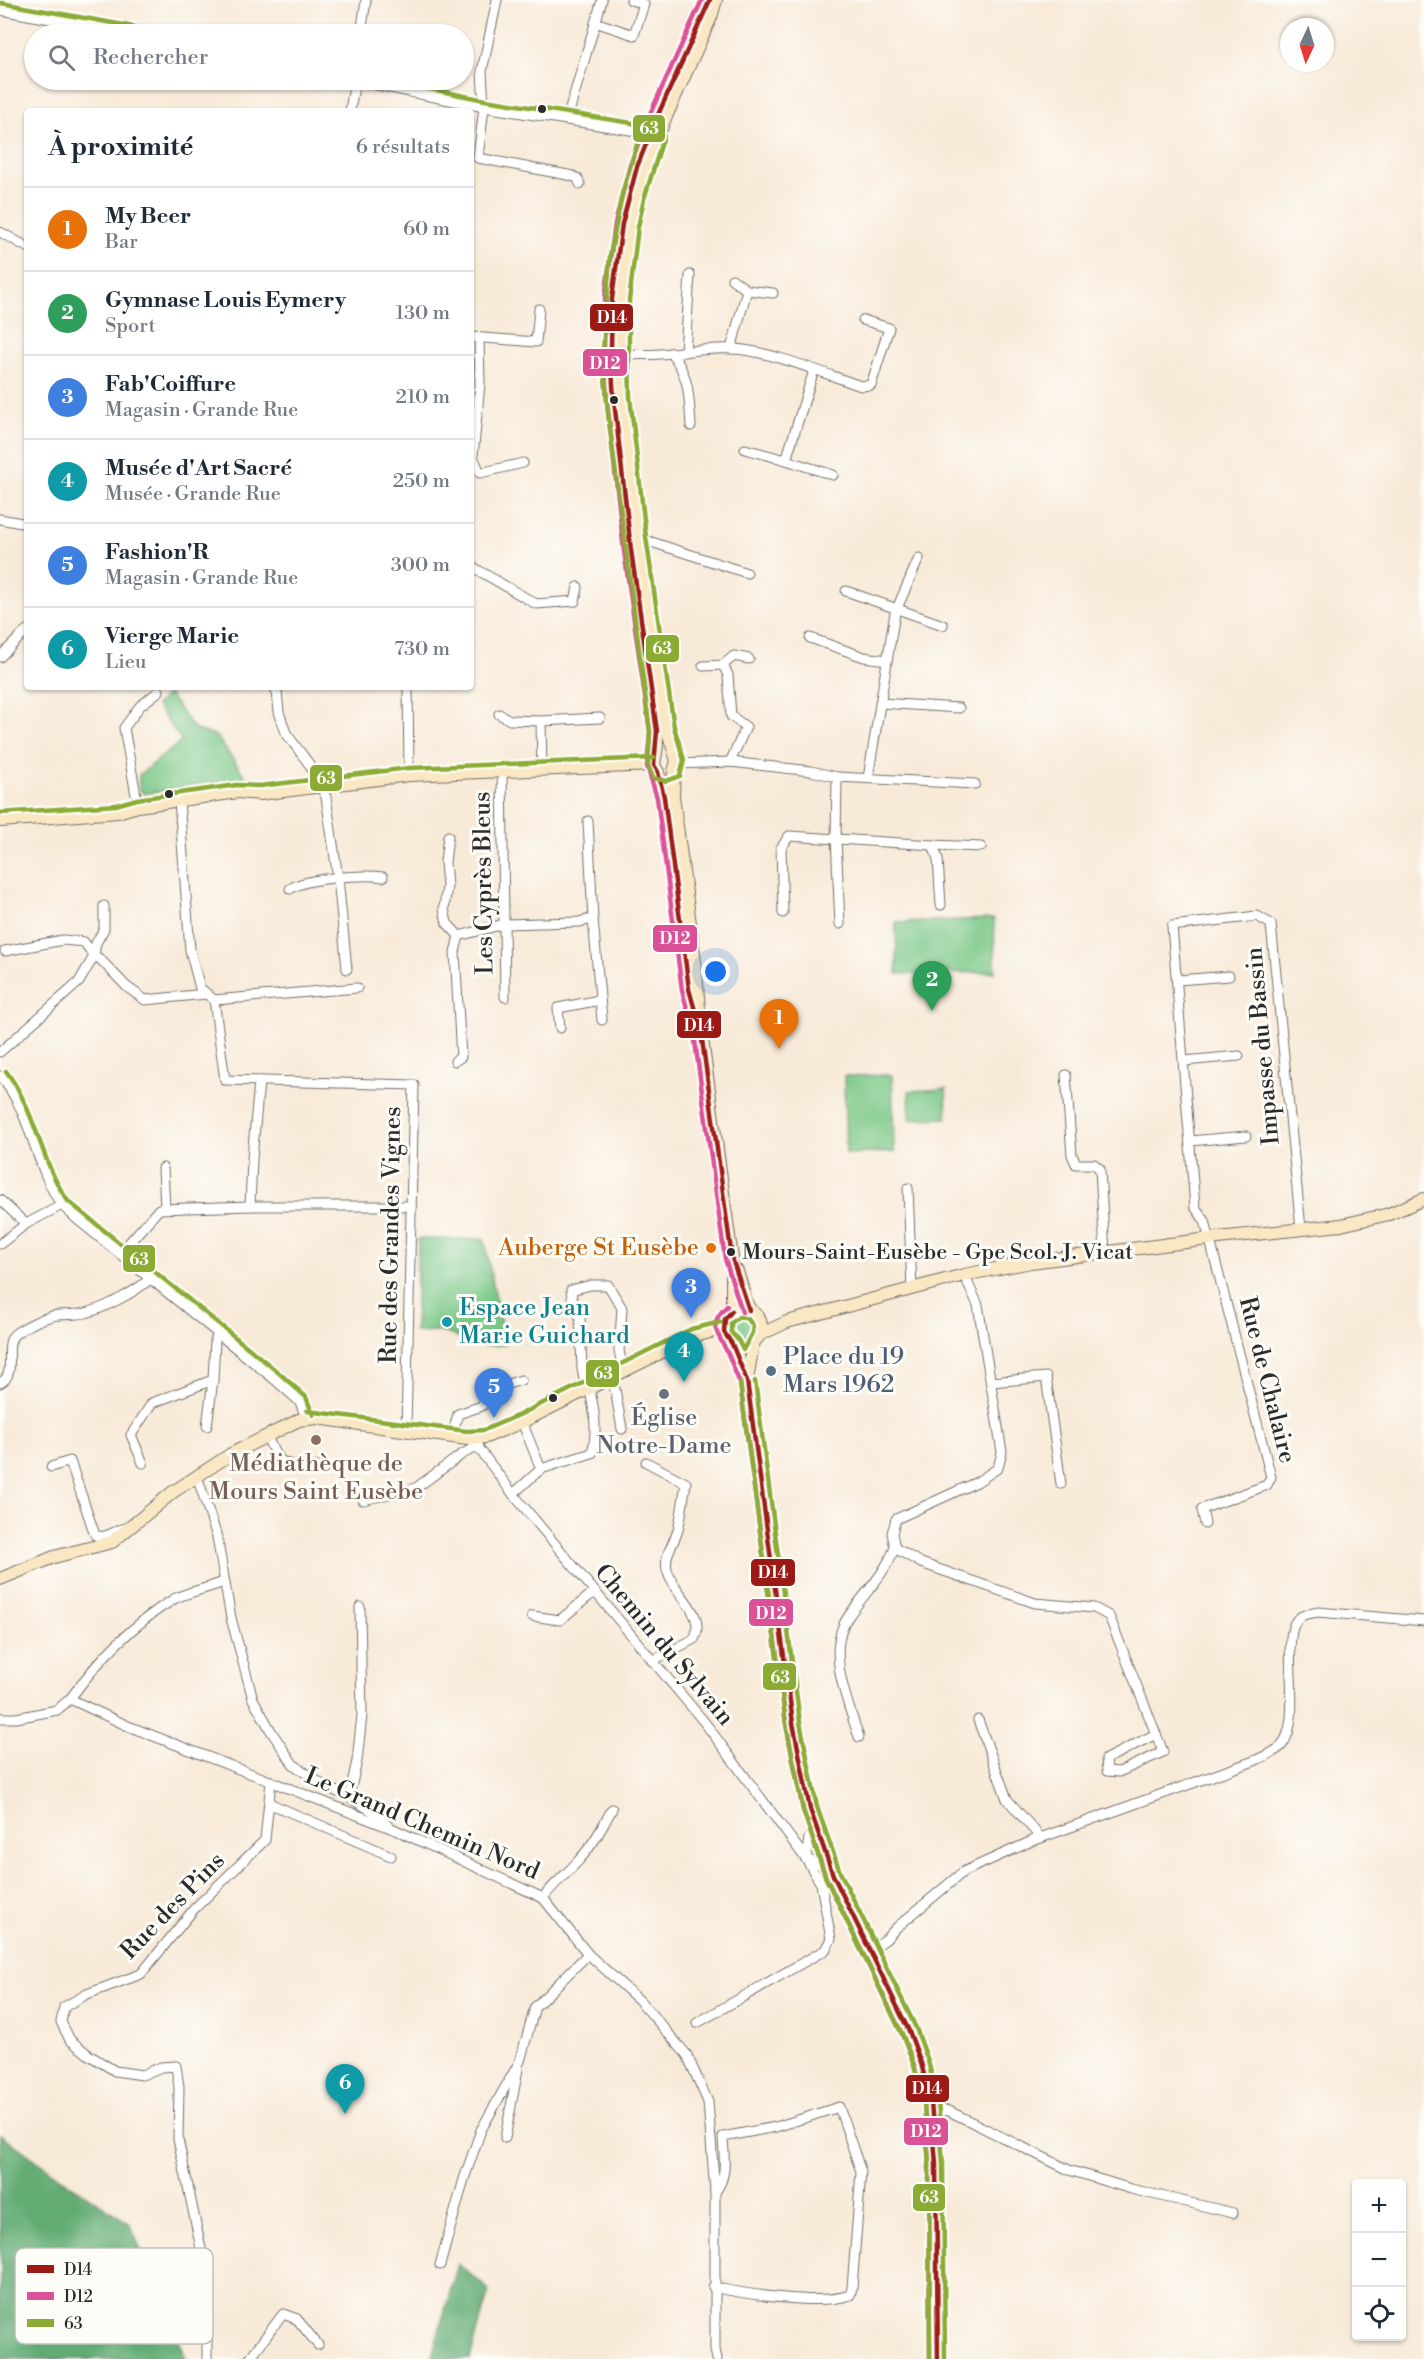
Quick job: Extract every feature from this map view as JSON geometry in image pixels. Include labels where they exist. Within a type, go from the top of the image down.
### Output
[{"type":"main road","points":[[710,0],[628,195],[612,299],[616,352],[639,538],[660,686],[675,763],[673,796],[695,961],[701,1032],[732,1258],[732,1311]]},
{"type":"main road","points":[[653,138],[711,17],[716,0]]},
{"type":"main road","points":[[616,352],[613,391],[631,550],[657,731],[656,764],[670,841],[689,989],[701,1032]]},
{"type":"main road","points":[[656,764],[663,752],[675,763]]},
{"type":"main road","points":[[0,821],[106,813],[138,806],[238,792],[260,794],[409,775],[656,764],[666,774],[675,763]]},
{"type":"main road","points":[[732,1344],[746,1346],[787,1322],[964,1275],[1031,1262],[1367,1220],[1389,1214],[1424,1199]]},
{"type":"main road","points":[[732,1258],[754,1314],[760,1323],[747,1380]]},
{"type":"main road","points":[[787,1322],[754,1314],[743,1308],[732,1311],[725,1318],[723,1329],[747,1380],[793,1723],[813,1834],[909,2031],[921,2064],[932,2109],[936,2155],[938,2359]]},
{"type":"main road","points":[[0,1579],[54,1557],[112,1542],[173,1492],[231,1454],[306,1418],[452,1436],[477,1442],[694,1336],[723,1329]]},
{"type":"street","points":[[362,24],[366,0]]},
{"type":"street","points":[[497,0],[482,72],[484,106],[478,158],[573,176],[580,184]]},
{"type":"street","points":[[567,118],[602,0]]},
{"type":"street","points":[[595,22],[634,35],[644,4],[631,0]]},
{"type":"street","points":[[0,10],[78,24]]},
{"type":"street","points":[[350,108],[353,90]]},
{"type":"street","points":[[404,90],[484,106],[630,130],[653,138]]},
{"type":"street","points":[[0,232],[24,245]]},
{"type":"street","points":[[685,352],[690,274]]},
{"type":"street","points":[[732,279],[747,290],[773,293]]},
{"type":"street","points":[[730,349],[747,290]]},
{"type":"street","points":[[474,446],[480,384],[475,338],[536,342],[539,309]]},
{"type":"street","points":[[616,352],[672,353],[730,349],[751,351],[861,386],[871,385],[889,328],[863,320]]},
{"type":"street","points":[[672,353],[682,365],[688,384],[691,426]]},
{"type":"street","points":[[786,460],[814,370]]},
{"type":"street","points":[[745,449],[834,475]]},
{"type":"street","points":[[474,458],[480,473],[523,463]]},
{"type":"street","points":[[0,519],[24,523]]},
{"type":"street","points":[[639,538],[747,573]]},
{"type":"street","points":[[868,778],[897,608],[919,558]]},
{"type":"street","points":[[474,568],[536,604],[575,601],[578,587]]},
{"type":"street","points":[[846,591],[943,625]]},
{"type":"street","points":[[0,657],[24,633]]},
{"type":"street","points":[[810,638],[864,657],[887,660]]},
{"type":"street","points":[[703,666],[723,665],[734,656],[749,659]]},
{"type":"street","points":[[723,665],[728,675],[731,716],[746,727],[730,762]]},
{"type":"street","points":[[138,806],[124,728],[141,706],[158,690]]},
{"type":"street","points":[[276,690],[279,712],[286,733],[309,764],[326,797],[338,878],[347,969]]},
{"type":"street","points":[[408,690],[409,775]]},
{"type":"street","points":[[880,703],[958,708]]},
{"type":"street","points":[[499,714],[510,720],[600,718]]},
{"type":"street","points":[[541,721],[542,768]]},
{"type":"street","points":[[675,763],[730,762],[812,771],[837,777],[975,784]]},
{"type":"street","name":"Les Cyprès Bleus","points":[[502,770],[506,997]]},
{"type":"street","points":[[837,777],[836,838],[840,924]]},
{"type":"street","points":[[179,801],[190,950],[200,988],[214,1000],[357,988]]},
{"type":"street","points":[[588,821],[593,919],[602,1020]]},
{"type":"street","points":[[448,836],[444,909],[447,923],[459,936]]},
{"type":"street","points":[[783,913],[781,848],[789,837],[981,847]]},
{"type":"street","points":[[933,845],[938,859],[941,905]]},
{"type":"street","points":[[290,889],[297,884],[338,878],[372,875],[383,877]]},
{"type":"street","points":[[0,1052],[79,982],[94,956],[96,943],[104,929],[104,906]]},
{"type":"street","name":"Impasse du Bassin","points":[[1178,980],[1172,926],[1257,916],[1272,924],[1301,1229]]},
{"type":"street","points":[[459,936],[504,924],[579,922],[593,919]]},
{"type":"street","points":[[454,1061],[460,1057],[456,952],[459,936]]},
{"type":"street","points":[[5,951],[63,940],[84,942],[94,956],[100,959],[127,987],[145,1000],[206,994]]},
{"type":"street","points":[[1209,1239],[1205,1221],[1196,1208],[1178,980],[1229,976]]},
{"type":"street","name":"Rue des Grandes Vignes","points":[[214,1000],[225,1080],[414,1085],[406,1430]]},
{"type":"street","points":[[560,1028],[558,1008],[600,1000]]},
{"type":"street","points":[[1184,1061],[1239,1056]]},
{"type":"street","points":[[1066,1075],[1072,1155],[1076,1164],[1094,1164],[1100,1169],[1105,1253]]},
{"type":"street","points":[[0,1076],[24,1117],[52,1188],[62,1205],[300,1402],[306,1418]]},
{"type":"street","points":[[250,1206],[259,1082]]},
{"type":"street","points":[[1190,1141],[1246,1136]]},
{"type":"street","points":[[163,1168],[165,1208]]},
{"type":"street","points":[[908,1188],[912,1290]]},
{"type":"street","points":[[0,1200],[26,1224]]},
{"type":"street","points":[[0,1244],[26,1224],[62,1205]]},
{"type":"street","points":[[120,1253],[159,1209],[165,1208],[411,1206]]},
{"type":"street","name":"Rue de Chalaire","points":[[1205,1524],[1202,1509],[1267,1485],[1271,1477],[1241,1353],[1209,1239]]},
{"type":"street","points":[[859,1737],[841,1684],[838,1638],[847,1619],[886,1568],[895,1548],[892,1533],[896,1519],[977,1482],[998,1468],[1002,1452],[978,1305],[964,1275]]},
{"type":"street","points":[[0,1383],[4,1381],[9,1370],[11,1340],[16,1333],[51,1316],[87,1313],[139,1288],[150,1279]]},
{"type":"street","points":[[513,1494],[541,1469],[592,1453],[596,1440],[595,1421],[582,1369],[580,1317],[573,1304],[571,1290],[591,1285],[608,1286],[622,1308],[618,1375],[622,1430]]},
{"type":"street","points":[[207,1426],[215,1340],[218,1334]]},
{"type":"street","points":[[991,1382],[1046,1377],[1061,1484]]},
{"type":"street","points":[[143,1462],[132,1435],[152,1403],[213,1380]]},
{"type":"street","points":[[452,1436],[458,1414],[482,1406],[489,1390],[521,1380]]},
{"type":"street","points":[[522,1422],[541,1469]]},
{"type":"street","points":[[267,1436],[274,1455],[279,1461],[294,1466],[320,1467]]},
{"type":"street","points":[[363,1500],[416,1488],[477,1442]]},
{"type":"street","name":"Chemin du Sylvain","points":[[477,1442],[513,1494],[705,1723],[806,1859],[821,1884]]},
{"type":"street","points":[[51,1467],[70,1461],[95,1535],[107,1536],[121,1529],[128,1529]]},
{"type":"street","points":[[646,1462],[686,1483],[677,1534],[668,1553],[667,1569],[698,1621],[698,1632],[694,1639],[652,1661]]},
{"type":"street","points":[[197,1476],[217,1536],[223,1582],[253,1699],[293,1764],[324,1786],[349,1797],[380,1816],[389,1827]]},
{"type":"street","points":[[895,1548],[921,1563],[1035,1602],[1094,1608],[1109,1616],[1156,1734],[1163,1752],[1119,1772],[1107,1771],[1106,1759],[1156,1734]]},
{"type":"street","points":[[0,1718],[57,1710],[70,1699],[108,1652],[133,1629],[176,1598],[223,1582]]},
{"type":"street","points":[[532,1616],[560,1620],[594,1592]]},
{"type":"street","points":[[349,1797],[357,1761],[362,1715],[360,1607]]},
{"type":"street","points":[[869,1951],[963,1872],[1041,1838],[1254,1761],[1282,1746],[1290,1730],[1293,1712],[1291,1642],[1295,1622],[1301,1616],[1318,1612],[1424,1620]]},
{"type":"street","name":"Le Grand Chemin Nord","points":[[70,1699],[128,1726],[389,1827],[543,1898],[588,1954],[640,2001],[687,2055],[708,2102],[715,2192],[713,2287],[717,2359]]},
{"type":"street","points":[[978,1720],[1007,1798],[1041,1838]]},
{"type":"street","name":"Rue des Pins","points":[[201,2248],[178,2139],[176,2066],[161,2067],[142,2075],[115,2071],[70,2040],[61,2022],[64,2007],[87,1994],[141,1974],[194,1909],[265,1839],[271,1781]]},
{"type":"street","points":[[269,1803],[391,1856]]},
{"type":"street","points":[[543,1898],[598,1836],[612,1809]]},
{"type":"street","points":[[791,1841],[813,1834]]},
{"type":"street","points":[[697,2023],[825,1950],[831,1939],[821,1884],[831,1870],[806,1859],[813,1834]]},
{"type":"street","points":[[505,2138],[520,2061],[535,2007],[588,1954]]},
{"type":"street","points":[[440,2265],[464,2179],[481,2130],[520,2061]]},
{"type":"street","points":[[713,2287],[745,2295],[804,2298],[841,2298],[850,2295],[861,2172],[839,2108],[776,2127],[723,2137],[723,2183],[715,2192]]},
{"type":"street","points":[[932,2109],[949,2111],[1069,2170],[1233,2213]]},
{"type":"street","points":[[249,2359],[283,2314],[297,2319],[318,2344]]},
{"type":"green space","points":[[168,694],[195,730],[216,736],[246,778],[144,794],[139,788],[139,775],[182,741],[156,705]]},
{"type":"green space","points":[[994,919],[995,972],[897,974],[896,922]]},
{"type":"green space","points":[[892,1075],[894,1152],[846,1154],[844,1076]]},
{"type":"green space","points":[[946,1089],[947,1118],[910,1119],[909,1091]]},
{"type":"green space","points":[[418,1239],[484,1239],[505,1344],[493,1346],[475,1344],[435,1331],[415,1332]]},
{"type":"green space","points":[[738,1317],[746,1317],[752,1323],[752,1331],[746,1337],[738,1337],[732,1331],[732,1323]]},
{"type":"green space","points":[[0,2134],[130,2224],[140,2248],[15,2248],[15,2344],[180,2344],[186,2359],[0,2359]]},
{"type":"green space","points":[[458,2264],[489,2290],[470,2359],[431,2359]]},
{"type":"transit line","name":"D12","points":[[702,0],[650,114],[630,165],[615,223],[605,298],[604,351],[607,401],[624,551],[650,732],[647,766],[657,798],[682,990],[694,1034],[725,1259],[742,1312]]},
{"type":"transit line","name":"D14","points":[[710,0],[637,167],[622,224],[612,299],[611,351],[614,400],[631,550],[657,731],[654,765],[664,797],[689,989],[701,1032],[732,1258],[749,1310]]},
{"type":"transit line","name":"63","points":[[1,3],[118,24]]},
{"type":"transit line","name":"63","points":[[436,90],[632,123],[660,132],[664,136],[644,199],[638,227],[629,301],[629,353],[630,397],[646,537],[674,727],[684,760],[680,776],[666,781],[653,778],[648,765],[650,732],[608,414],[603,351],[610,256],[622,194],[638,141]]},
{"type":"transit line","name":"63","points":[[0,813],[116,805],[137,799],[237,785],[260,786],[409,768],[654,758]]},
{"type":"transit line","name":"63","points":[[6,1071],[25,1103],[51,1170],[68,1201],[279,1373],[306,1397],[313,1415]]},
{"type":"transit line","name":"D12","points":[[727,1306],[715,1324],[740,1383],[786,1724],[803,1810],[826,1878],[902,2034],[914,2065],[924,2103],[929,2164],[930,2359]]},
{"type":"transit line","name":"D14","points":[[732,1311],[725,1319],[724,1332],[732,1344],[747,1381],[793,1723],[810,1809],[833,1875],[909,2031],[921,2063],[931,2102],[936,2164],[938,2359]]},
{"type":"transit line","name":"63","points":[[739,1317],[748,1319],[753,1326],[743,1350],[731,1332],[731,1323],[739,1317]]},
{"type":"transit line","name":"63","points":[[307,1411],[467,1431],[484,1430],[519,1415],[691,1329],[721,1322]]},
{"type":"transit line","name":"63","points":[[755,1381],[800,1722],[817,1807],[840,1872],[916,2028],[928,2061],[938,2101],[943,2164],[945,2359]]},
{"type":"transit line","name":"63","points":[[740,1383],[786,1724],[803,1810],[826,1878],[902,2034],[914,2065],[924,2103],[929,2164],[930,2359]]},
{"type":"place","name":"Gymnase Louis Eymery","points":[[932,1011]]},
{"type":"place","name":"My Beer","points":[[779,1049]]},
{"type":"place","name":"Auberge St Eusèbe","points":[[711,1248]]},
{"type":"place","name":"Mours-Saint-Eusèbe - Gpe Scol. J. Vicat","points":[[731,1252]]},
{"type":"place","name":"Fab'Coiffure","points":[[691,1318]]},
{"type":"place","name":"Espace Jean Marie Guichard","points":[[447,1322]]},
{"type":"place","name":"Place du 19 Mars 1962","points":[[771,1371]]},
{"type":"place","name":"Musée d'Art Sacré","points":[[684,1382]]},
{"type":"place","name":"Église Notre-Dame","points":[[664,1394]]},
{"type":"place","name":"Fashion'R","points":[[494,1418]]},
{"type":"place","name":"Médiathèque de Mours Saint Eusèbe","points":[[316,1440]]},
{"type":"place","name":"Vierge Marie","points":[[345,2114]]}]
